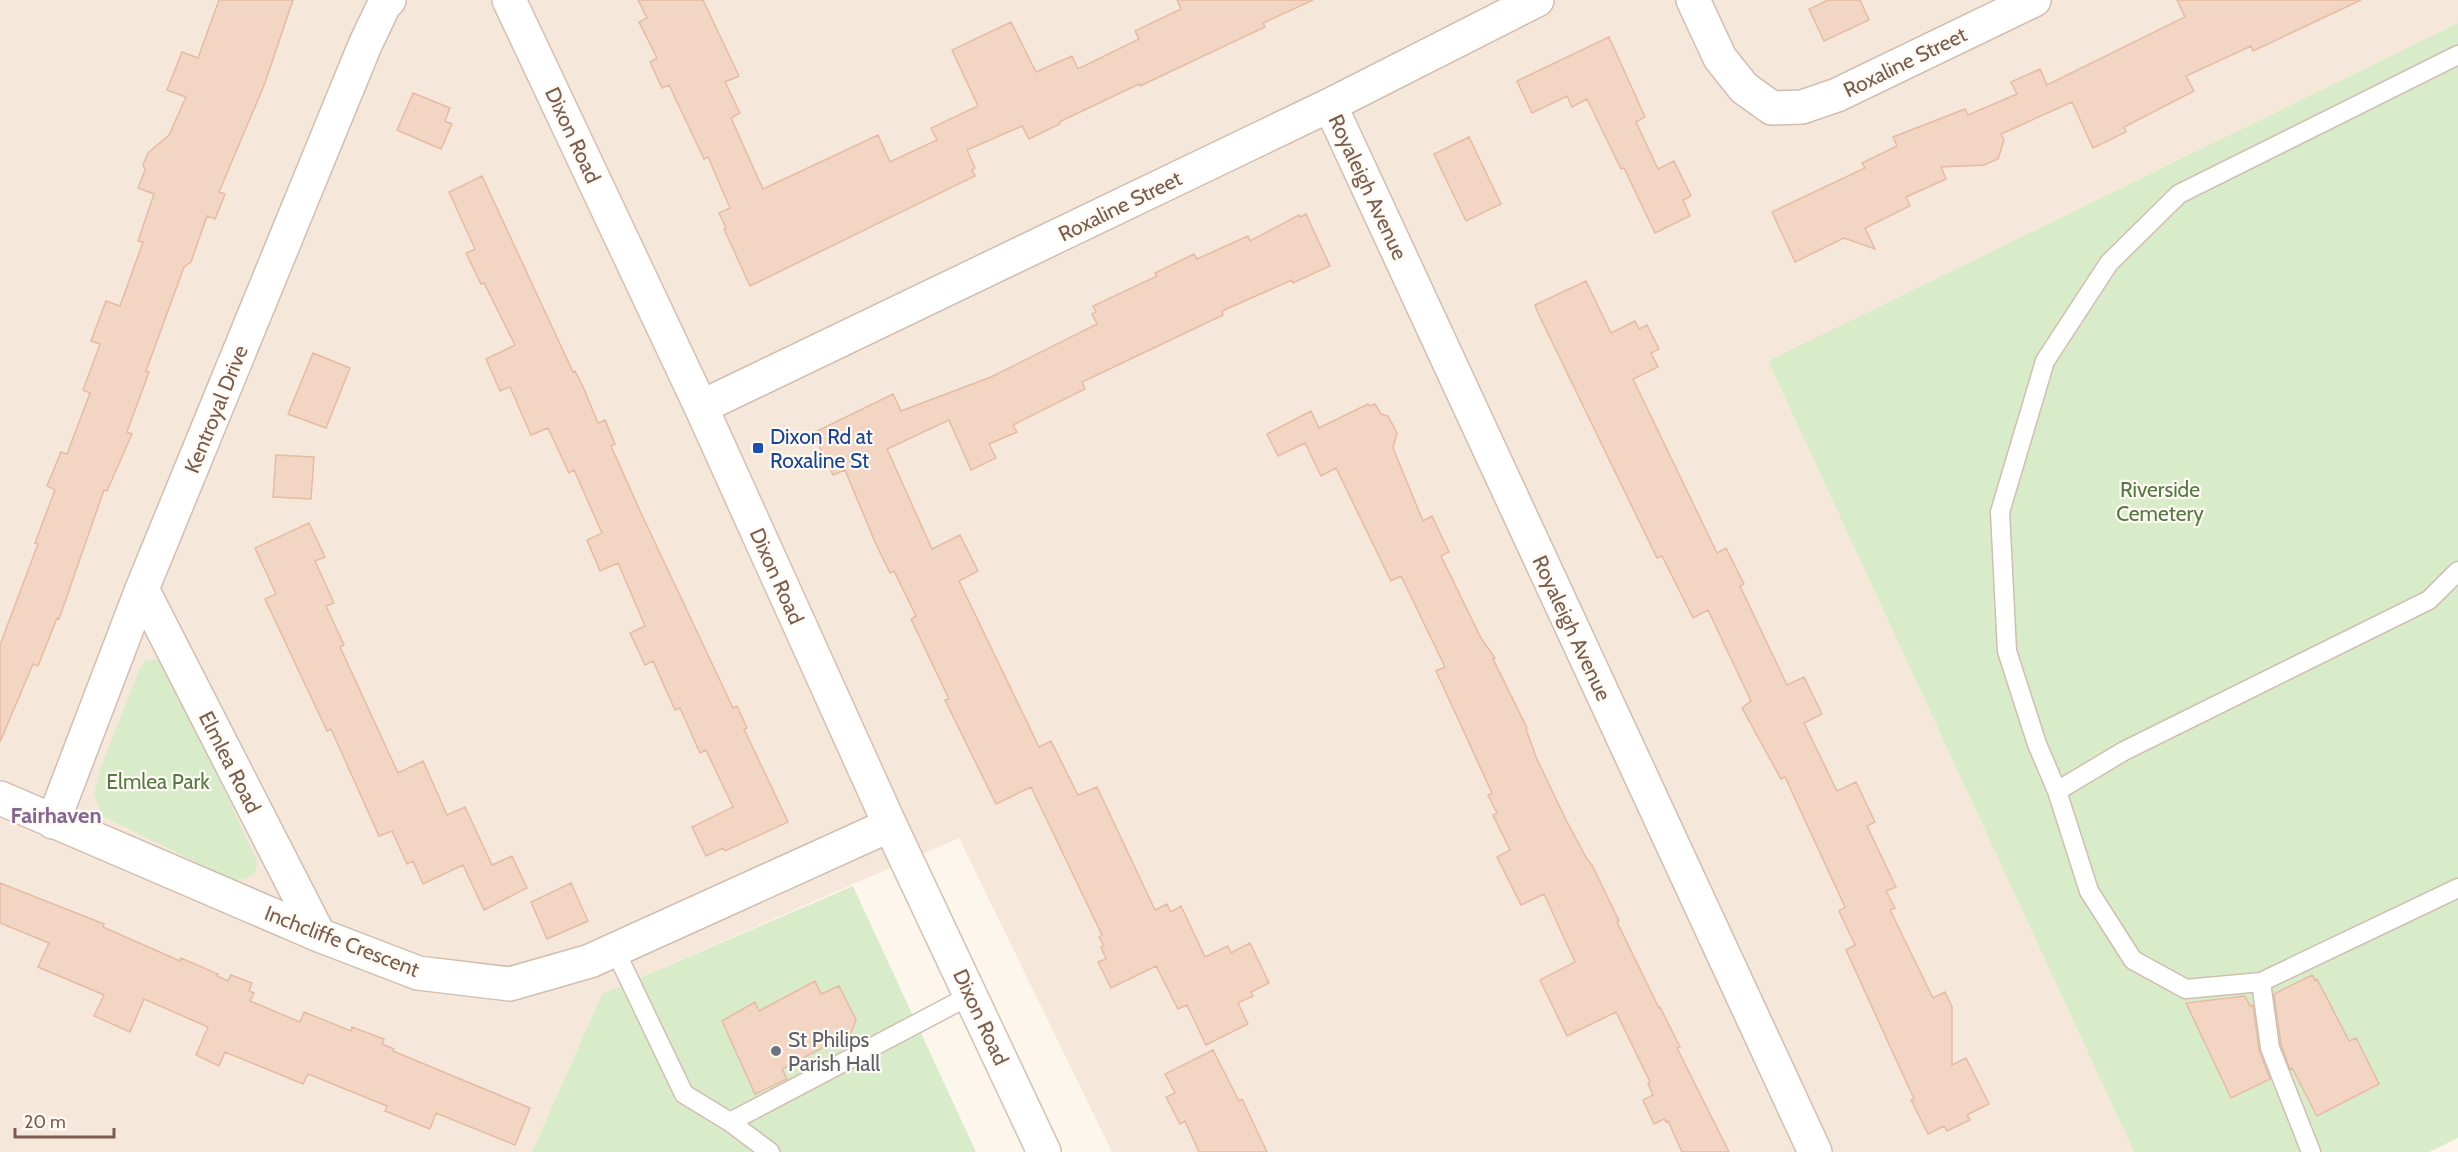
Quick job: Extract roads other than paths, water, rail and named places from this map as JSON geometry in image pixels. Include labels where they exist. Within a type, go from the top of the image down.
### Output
[{"type":"street","name":"Kentroyal Drive","points":[[52,822],[142,589],[365,45],[384,5],[389,0]]},
{"type":"street","name":"Dixon Road","points":[[509,0],[701,407],[890,825],[1044,1152]]},
{"type":"street","name":"Roxaline Street","points":[[701,407],[1330,105],[1537,0]]},
{"type":"street","name":"Roxaline Street","points":[[1693,0],[1720,58],[1744,88],[1772,108],[1802,108],[1837,96],[2034,0]]},
{"type":"street","name":"Royaleigh Avenue","points":[[1330,105],[1815,1152]]},
{"type":"street","name":"Elmlea Road","points":[[142,589],[319,935]]},
{"type":"street","name":"Inchcliffe Crescent","points":[[0,798],[319,935],[418,973],[510,984],[590,961],[890,825]]},
{"type":"lane","points":[[2458,55],[2179,194],[2109,262],[2045,362],[2000,512],[2007,651],[2037,744],[2057,791],[2089,891],[2133,960],[2186,989],[2261,982],[2458,888]]},
{"type":"lane","points":[[2057,791],[2124,751],[2429,600],[2458,571]]},
{"type":"lane","points":[[615,950],[684,1094],[730,1122],[770,1152]]},
{"type":"lane","points":[[2261,982],[2270,1048],[2311,1152]]},
{"type":"lane","points":[[730,1122],[971,995]]},
{"type":"place","name":"Dixon Rd at Roxaline St","points":[[758,448]]},
{"type":"place","name":"St Philips Parish Hall","points":[[776,1051]]},
{"type":"district","name":"Fairhaven","points":[[56,815]]},
{"type":"park label","name":"Riverside Cemetery","points":[[2160,501]]},
{"type":"park label","name":"Elmlea Park","points":[[158,781]]}]
